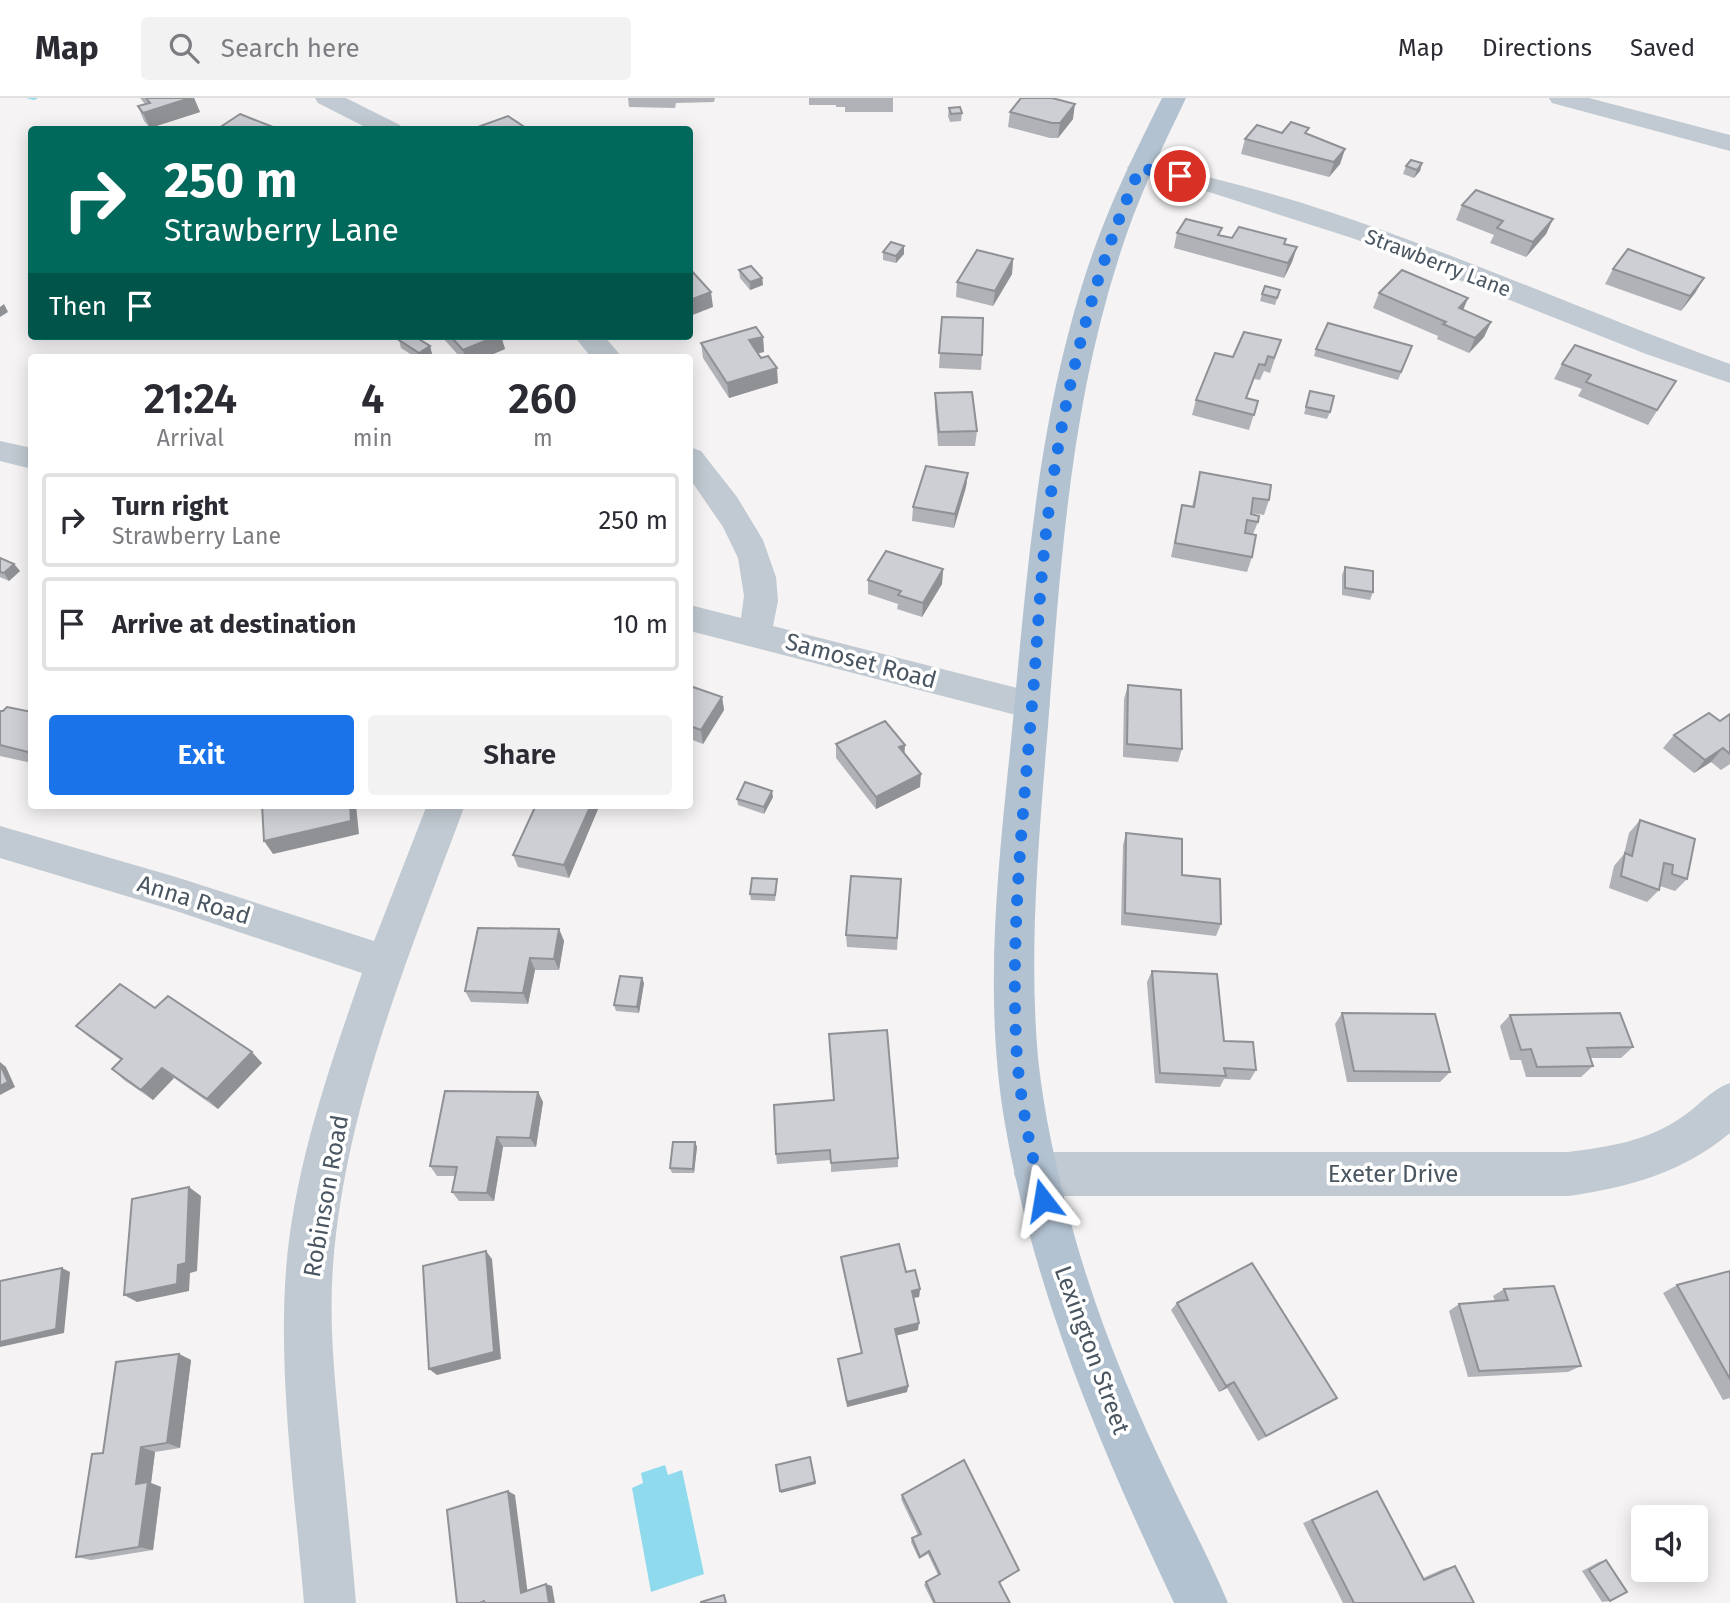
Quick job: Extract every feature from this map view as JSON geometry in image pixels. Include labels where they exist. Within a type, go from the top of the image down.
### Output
[{"type":"main road","name":"Lexington Street","points":[[1174,98],[1121,211],[1100,275],[1068,397],[1042,571],[1016,914],[1016,1041],[1036,1174],[1074,1312],[1101,1387],[1134,1465],[1202,1603]]},
{"type":"street","points":[[327,98],[383,126]]},
{"type":"street","points":[[1561,98],[1730,143]]},
{"type":"street","name":"Strawberry Lane","points":[[1140,168],[1205,182],[1350,229],[1644,344],[1730,374]]},
{"type":"street","points":[[592,340],[604,354]]},
{"type":"street","points":[[0,451],[28,458]]},
{"type":"street","points":[[693,462],[744,535],[757,568],[761,597],[754,633]]},
{"type":"street","name":"Samoset Road","points":[[693,619],[1032,705]]},
{"type":"street","name":"Robinson Road","points":[[330,1603],[309,1356],[308,1302],[312,1245],[332,1138],[386,963],[444,809]]},
{"type":"street","name":"Anna Road","points":[[0,842],[176,894],[386,963]]},
{"type":"street","name":"Exeter Drive","points":[[1036,1174],[1568,1174],[1608,1168],[1656,1155],[1703,1129],[1730,1103]]},
{"type":"water","points":[[665,1465],[668,1475],[682,1470],[704,1574],[651,1592],[632,1488],[643,1483],[641,1473]]},
{"type":"building","points":[[146,98],[190,98],[143,113],[138,106],[150,103]]},
{"type":"building","points":[[1021,98],[1052,98],[1075,104],[1060,123],[1052,123],[1010,112]]},
{"type":"building","points":[[960,107],[962,113],[951,114],[949,108]]},
{"type":"building","points":[[240,114],[270,126],[222,126]]},
{"type":"building","points":[[508,116],[523,126],[480,126]]},
{"type":"building","points":[[1291,122],[1309,128],[1305,133],[1345,149],[1334,162],[1245,139],[1257,125],[1282,133]]},
{"type":"building","points":[[1411,160],[1422,163],[1417,170],[1406,166]]},
{"type":"building","points":[[1476,190],[1553,219],[1533,242],[1497,228],[1503,221],[1462,205]]},
{"type":"building","points":[[1186,219],[1222,228],[1218,235],[1232,238],[1239,227],[1286,239],[1284,244],[1297,247],[1288,263],[1177,233]]},
{"type":"building","points":[[891,242],[904,246],[896,256],[883,252]]},
{"type":"building","points":[[1628,249],[1704,278],[1690,296],[1613,269]]},
{"type":"building","points":[[977,250],[1013,259],[995,291],[957,282]]},
{"type":"building","points":[[751,266],[762,278],[750,282],[739,270]]},
{"type":"building","points":[[1402,270],[1468,298],[1459,308],[1491,322],[1475,338],[1443,324],[1446,322],[1379,293]]},
{"type":"building","points":[[693,272],[711,292],[693,299]]},
{"type":"building","points":[[1265,286],[1280,290],[1277,298],[1262,294]]},
{"type":"building","points":[[942,317],[983,318],[982,355],[939,353]]},
{"type":"building","points":[[1328,323],[1412,346],[1401,372],[1316,349]]},
{"type":"building","points":[[756,327],[763,337],[749,340],[761,358],[768,356],[777,368],[727,383],[701,343]]},
{"type":"building","points":[[1244,332],[1281,340],[1274,358],[1268,356],[1265,365],[1259,364],[1246,398],[1258,401],[1254,415],[1196,400],[1215,353],[1233,357]]},
{"type":"building","points":[[399,340],[420,340],[430,346],[419,353]]},
{"type":"building","points":[[454,340],[487,340],[463,350]]},
{"type":"building","points":[[1575,345],[1676,381],[1657,410],[1586,382],[1591,375],[1562,364]]},
{"type":"building","points":[[1310,391],[1334,396],[1330,412],[1306,407]]},
{"type":"building","points":[[972,392],[977,431],[939,432],[935,393]]},
{"type":"building","points":[[926,466],[968,473],[955,514],[913,507]]},
{"type":"building","points":[[1200,472],[1271,485],[1269,500],[1253,498],[1251,514],[1259,516],[1258,522],[1247,520],[1245,533],[1256,535],[1252,557],[1175,543],[1182,505],[1194,507]]},
{"type":"building","points":[[886,551],[943,569],[923,603],[898,595],[901,591],[868,580]]},
{"type":"building","points":[[0,558],[14,564],[4,573],[0,572]]},
{"type":"building","points":[[1345,567],[1373,571],[1373,592],[1345,588]]},
{"type":"building","points":[[1128,685],[1181,690],[1182,749],[1127,744]]},
{"type":"building","points":[[693,687],[722,697],[701,730],[693,727]]},
{"type":"building","points":[[7,707],[28,711],[28,752],[0,745],[0,711]]},
{"type":"building","points":[[1709,713],[1720,721],[1730,714],[1730,754],[1723,748],[1705,760],[1674,735]]},
{"type":"building","points":[[885,721],[905,745],[899,747],[921,774],[876,797],[836,744]]},
{"type":"building","points":[[745,782],[772,791],[764,807],[737,799]]},
{"type":"building","points":[[262,809],[350,809],[351,821],[264,841]]},
{"type":"building","points":[[534,809],[589,809],[564,865],[513,855]]},
{"type":"building","points":[[1640,820],[1695,839],[1687,879],[1672,874],[1673,865],[1664,863],[1659,890],[1621,876],[1625,853],[1632,856]]},
{"type":"building","points":[[1126,833],[1182,839],[1182,875],[1220,879],[1221,924],[1125,913]]},
{"type":"building","points":[[851,876],[901,879],[897,938],[846,935]]},
{"type":"building","points":[[752,878],[777,879],[775,895],[750,894]]},
{"type":"building","points":[[478,928],[559,929],[554,959],[530,958],[523,993],[465,991]]},
{"type":"building","points":[[1152,971],[1217,974],[1224,1041],[1253,1042],[1256,1070],[1224,1068],[1226,1076],[1160,1073]]},
{"type":"building","points":[[620,976],[642,978],[637,1007],[614,1005]]},
{"type":"building","points":[[120,984],[155,1008],[168,996],[252,1052],[207,1099],[162,1068],[141,1090],[112,1069],[122,1059],[76,1026]]},
{"type":"building","points":[[1342,1013],[1435,1014],[1450,1072],[1354,1071]]},
{"type":"building","points":[[1620,1013],[1633,1047],[1587,1048],[1593,1066],[1537,1067],[1531,1049],[1521,1050],[1510,1015]]},
{"type":"building","points":[[887,1030],[898,1158],[831,1163],[830,1150],[776,1154],[774,1105],[834,1100],[829,1034]]},
{"type":"building","points":[[0,1064],[8,1082],[0,1086]]},
{"type":"building","points":[[445,1091],[538,1092],[530,1138],[497,1137],[487,1193],[452,1192],[457,1167],[430,1166]]},
{"type":"building","points":[[673,1142],[695,1142],[693,1169],[670,1168]]},
{"type":"building","points":[[189,1187],[186,1263],[178,1265],[177,1284],[124,1295],[132,1199]]},
{"type":"building","points":[[899,1244],[906,1272],[915,1270],[920,1289],[912,1291],[919,1323],[895,1329],[908,1386],[847,1402],[838,1359],[862,1353],[841,1257]]},
{"type":"building","points":[[486,1251],[494,1352],[429,1369],[423,1266]]},
{"type":"building","points":[[1252,1263],[1337,1398],[1266,1436],[1234,1382],[1226,1386],[1177,1303]]},
{"type":"building","points":[[62,1268],[56,1329],[0,1342],[0,1281]]},
{"type":"building","points":[[1730,1271],[1730,1379],[1677,1285]]},
{"type":"building","points":[[1554,1286],[1581,1366],[1479,1371],[1459,1304],[1508,1300],[1504,1289]]},
{"type":"building","points":[[179,1354],[167,1443],[141,1447],[136,1484],[148,1482],[139,1547],[76,1557],[92,1454],[103,1453],[116,1362]]},
{"type":"building","points":[[810,1457],[815,1482],[780,1491],[776,1465]]},
{"type":"building","points":[[964,1460],[1019,1570],[999,1582],[1010,1603],[935,1603],[926,1582],[940,1574],[929,1551],[920,1557],[912,1538],[921,1534],[902,1495]]},
{"type":"building","points":[[508,1491],[521,1593],[546,1584],[549,1603],[457,1603],[447,1510]]},
{"type":"building","points":[[1377,1491],[1424,1580],[1455,1566],[1474,1603],[1354,1603],[1312,1520]]},
{"type":"building","points":[[1606,1560],[1627,1592],[1610,1601],[1589,1570]]},
{"type":"building","points":[[724,1595],[726,1603],[701,1603],[701,1602]]},
{"type":"route","points":[[1043,1200],[1024,1107],[1016,1041],[1015,939],[1020,839],[1042,571],[1068,397],[1100,275],[1121,211],[1140,168],[1180,176]]}]
